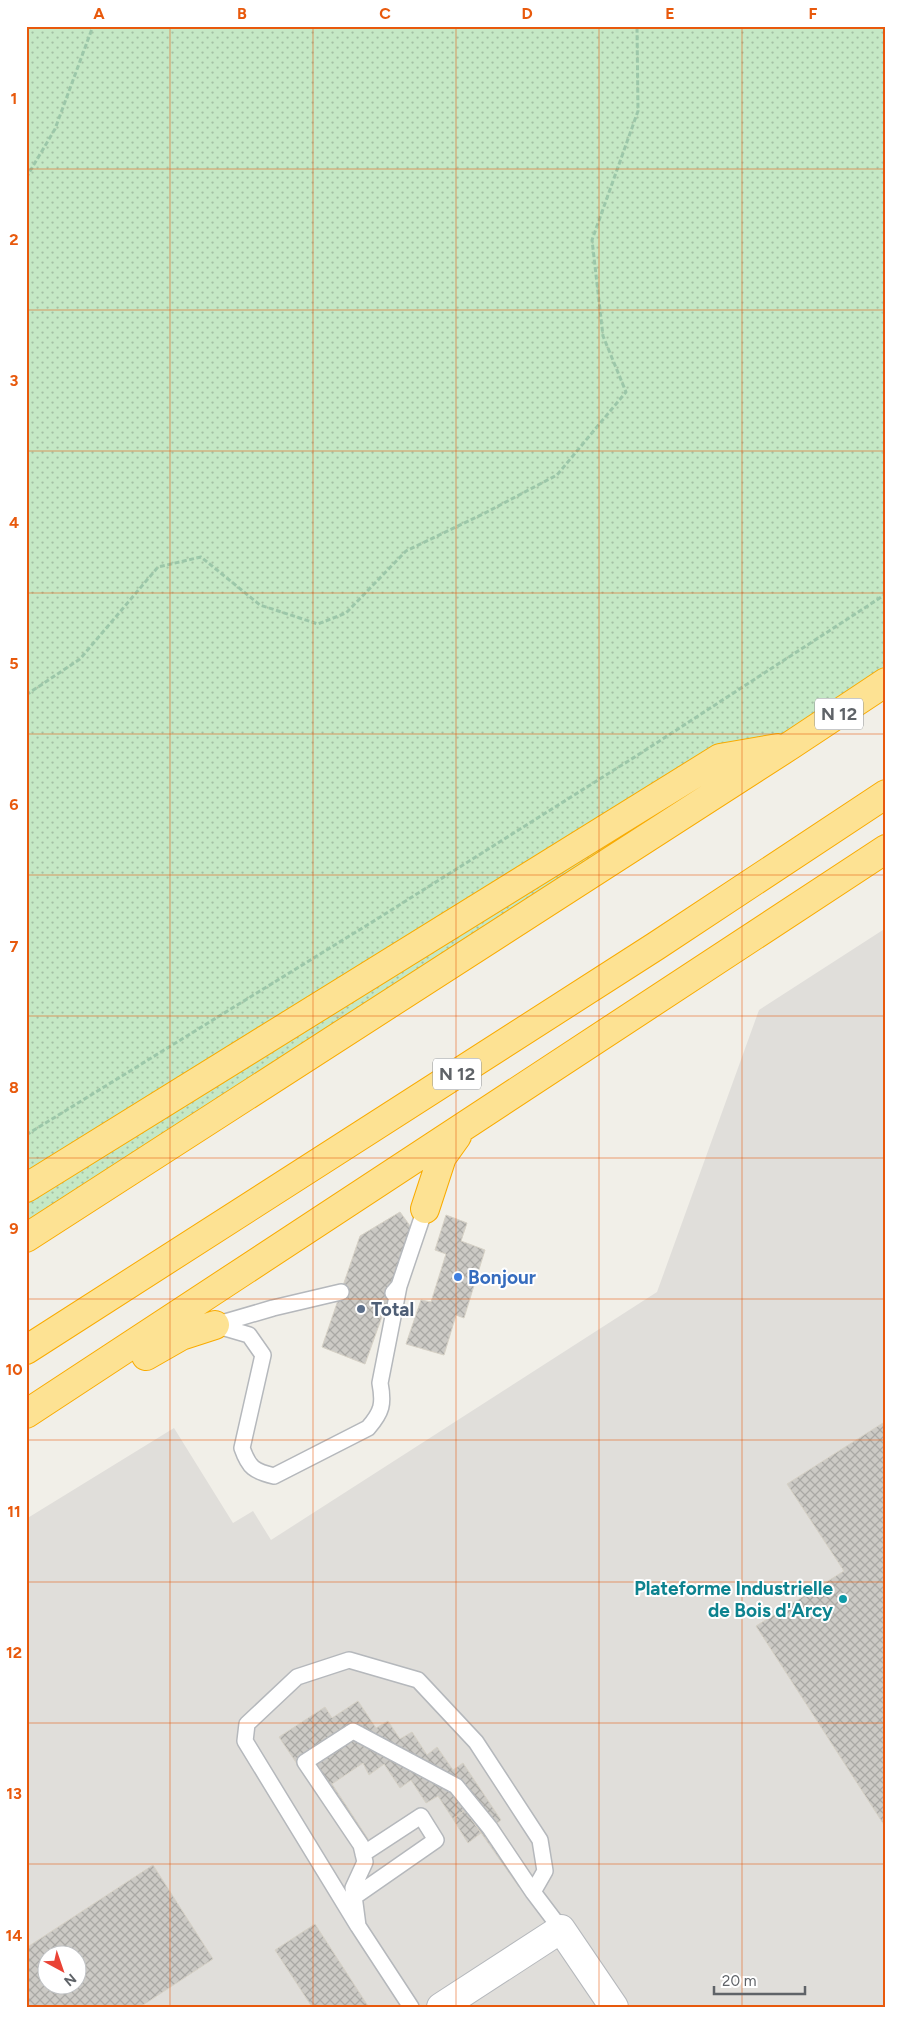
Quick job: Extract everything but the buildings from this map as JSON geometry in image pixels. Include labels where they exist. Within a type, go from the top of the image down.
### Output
[{"type":"highway","name":"N 12","points":[[26,1238],[886,682]]},
{"type":"highway","points":[[26,1188],[720,758],[791,745]]},
{"type":"highway","name":"N 12","points":[[26,1350],[639,957],[886,794]]},
{"type":"highway","points":[[26,1414],[886,849]]},
{"type":"highway","points":[[426,1209],[442,1157],[462,1128]]},
{"type":"highway","points":[[99,1367],[131,1365],[181,1336],[215,1325]]},
{"type":"street","points":[[441,2007],[561,1928],[614,2007]]},
{"type":"lane","points":[[215,1325],[249,1335],[263,1355],[242,1448],[247,1463],[258,1472],[274,1476],[368,1428],[379,1416],[383,1396],[380,1383],[399,1286],[426,1209]]},
{"type":"lane","points":[[388,1298],[399,1286]]},
{"type":"lane","points":[[215,1325],[273,1308],[341,1292]]},
{"type":"lane","points":[[412,2007],[358,1926],[245,1741],[248,1724],[296,1677],[349,1660],[418,1680],[476,1742],[540,1840],[546,1871],[533,1892]]},
{"type":"lane","points":[[358,1926],[353,1888],[365,1862],[361,1845],[305,1762],[353,1731],[456,1786],[490,1828],[533,1892],[561,1928]]},
{"type":"lane","points":[[354,1897],[436,1840],[420,1816],[363,1854]]},
{"type":"path","points":[[26,178],[55,129],[93,26]]},
{"type":"path","points":[[26,695],[80,659],[158,568],[201,557],[260,605],[318,624],[346,613],[406,551],[558,475],[626,392],[603,336],[592,240],[638,110],[637,26]]},
{"type":"path","points":[[26,1135],[377,919],[633,758],[886,594]]},
{"type":"shaded area","points":[[886,928],[886,2007],[26,2007],[26,1519],[174,1428],[233,1523],[253,1511],[271,1540],[657,1292],[759,1010]]},
{"type":"green space","points":[[26,26],[886,26],[886,695],[26,1231]]},
{"type":"place","name":"Bonjour","points":[[458,1277]]},
{"type":"place","name":"Total","points":[[361,1309]]},
{"type":"place","name":"Plateforme Industrielle de Bois d'Arcy","points":[[843,1599]]}]
